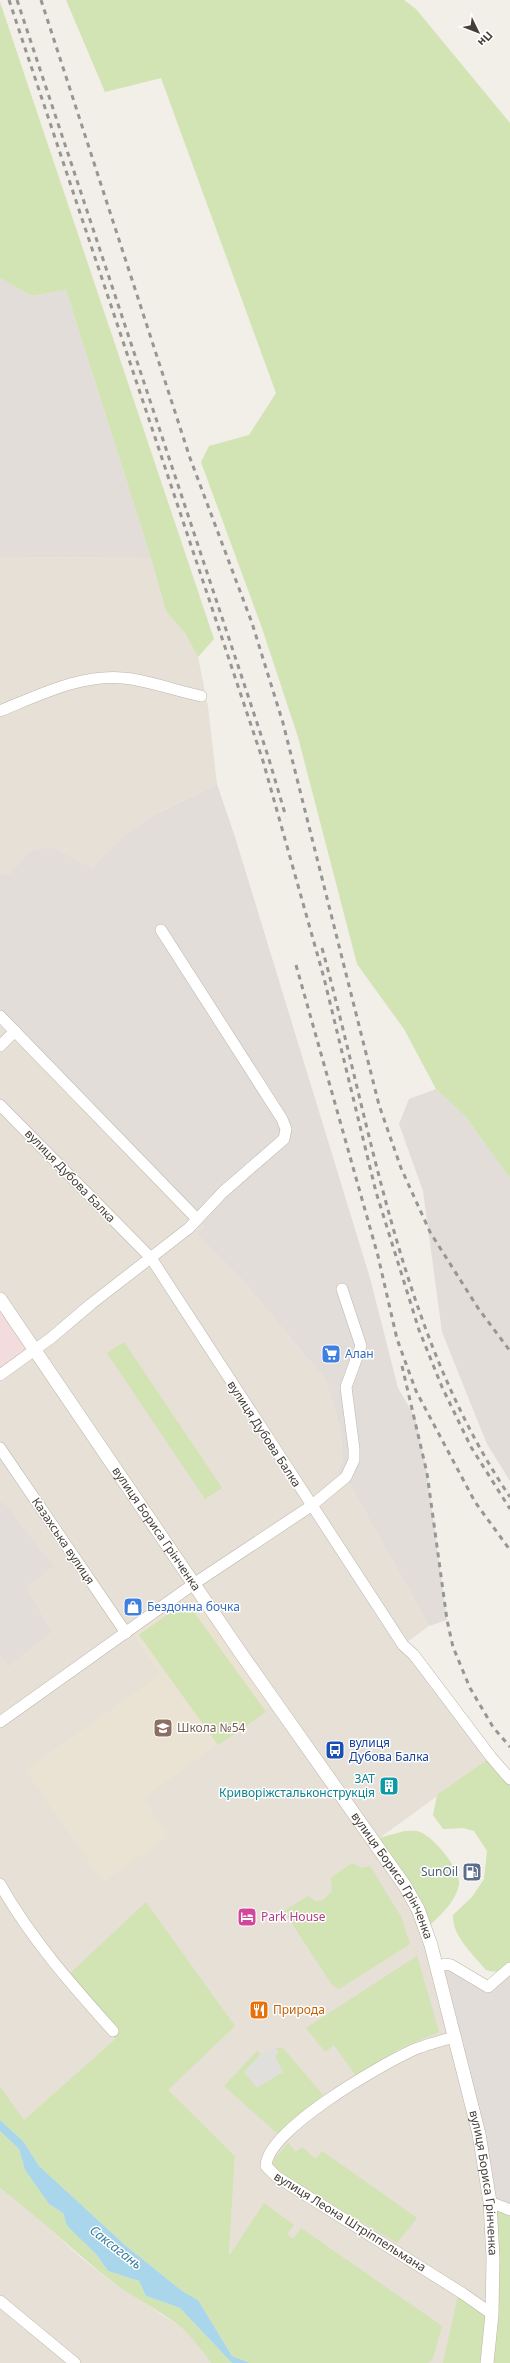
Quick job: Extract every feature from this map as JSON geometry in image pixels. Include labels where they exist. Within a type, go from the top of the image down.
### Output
[{"type":"street","points":[[0,711],[63,686],[104,678],[131,678],[200,696]]},
{"type":"street","points":[[0,1375],[35,1351],[108,1290],[151,1258],[197,1219],[223,1192],[272,1152],[284,1139],[286,1129],[282,1119],[162,930]]},
{"type":"street","points":[[0,1016],[197,1219]]},
{"type":"street","points":[[0,1046],[15,1031]]},
{"type":"street","name":"вулиця Дубова Балка","points":[[0,1105],[151,1258],[311,1506],[403,1645],[414,1655],[491,1757],[510,1779]]},
{"type":"street","points":[[0,1722],[194,1583],[311,1506],[346,1477],[354,1460],[351,1425],[345,1395],[346,1387],[361,1346],[342,1290]]},
{"type":"street","name":"вулиця Бориса Грінченка","points":[[0,1299],[240,1652],[405,1886],[418,1909],[437,1968],[479,2134],[490,2202],[493,2258],[492,2314],[487,2363]]},
{"type":"street","name":"Казахська вулиця","points":[[0,1448],[126,1633]]},
{"type":"street","points":[[0,1884],[26,1926],[66,1977],[113,2031]]},
{"type":"street","points":[[437,1968],[445,1964],[451,1965],[488,1987],[510,1968]]},
{"type":"street","name":"вулиця Леона Штріппельмана","points":[[455,2037],[412,2050],[370,2072],[316,2108],[279,2142],[266,2158],[266,2166],[277,2177],[462,2293],[492,2314]]},
{"type":"street","points":[[490,2202],[510,2210]]},
{"type":"street","points":[[0,2300],[75,2363]]},
{"type":"shaded area","points":[[0,278],[32,296],[66,290],[151,558],[0,557]]},
{"type":"shaded area","points":[[0,557],[151,558],[166,611],[185,633],[198,657],[208,707],[217,784],[156,814],[92,868],[79,863],[28,852],[11,873],[0,874]]},
{"type":"shaded area","points":[[217,784],[235,837],[370,1278],[398,1388],[415,1417],[427,1473],[447,1620],[429,1626],[350,1485],[337,1472],[343,1461],[340,1427],[325,1379],[243,1281],[196,1234],[204,1227],[197,1219],[0,1016],[0,874],[11,873],[28,852],[51,847],[92,868],[129,832],[156,814]]},
{"type":"shaded area","points":[[0,1016],[197,1219],[204,1227],[196,1234],[243,1281],[325,1379],[340,1427],[343,1461],[337,1472],[350,1485],[429,1626],[403,1645],[491,1757],[374,1842],[418,1909],[490,2201],[487,2363],[386,2363],[229,2257],[235,2156],[115,2039],[24,2120],[0,2086]]},
{"type":"shaded area","points":[[436,1089],[465,1116],[510,1178],[510,1481],[487,1444],[442,1332],[423,1191],[399,1124],[409,1099]]},
{"type":"shaded area","points":[[0,1299],[35,1351],[0,1375]]},
{"type":"shaded area","points":[[0,1502],[5,1504],[53,1566],[26,1587],[51,1632],[9,1666],[0,1656]]},
{"type":"shaded area","name":"Школа №54","points":[[195,1583],[276,1703],[143,1798],[169,1836],[103,1882],[25,1770],[160,1675],[131,1630]]},
{"type":"shaded area","points":[[445,1964],[488,1987],[510,1968],[510,2210],[490,2202],[437,1968]]},
{"type":"shaded area","points":[[275,2048],[279,2051],[275,2058],[283,2072],[257,2088],[244,2072],[261,2054]]},
{"type":"shaded area","points":[[0,2188],[27,2208],[80,2257],[113,2283],[178,2325],[194,2339],[211,2363],[0,2363]]},
{"type":"green space","points":[[66,0],[404,0],[416,9],[510,123],[510,1178],[465,1116],[436,1089],[404,1029],[357,964],[298,737],[262,628],[201,462],[209,446],[249,435],[276,393],[161,78],[105,92]]},
{"type":"green space","points":[[0,2],[214,639],[198,657],[185,633],[166,611],[151,558],[66,290],[32,296],[0,278]]},
{"type":"green space","points":[[124,1342],[222,1488],[205,1499],[107,1353]]},
{"type":"green space","points":[[186,1601],[266,1712],[218,1745],[139,1635]]},
{"type":"green space","points":[[491,1757],[510,1779],[510,1968],[505,1971],[498,1972],[486,1970],[464,1944],[456,1930],[453,1915],[472,1897],[484,1879],[487,1851],[474,1831],[463,1828],[443,1829],[433,1815],[437,1795]]},
{"type":"green space","points":[[405,1831],[418,1831],[432,1840],[452,1863],[459,1879],[457,1892],[450,1904],[425,1929],[374,1842],[382,1837]]},
{"type":"green space","points":[[352,1863],[362,1868],[370,1866],[401,1917],[410,1944],[339,1989],[332,1985],[284,1911],[308,1896],[315,1901],[323,1900],[332,1891],[331,1878]]},
{"type":"green space","points":[[146,1902],[235,2026],[168,2090],[235,2156],[229,2256],[264,2203],[294,2225],[287,2234],[293,2239],[301,2228],[442,2326],[433,2358],[428,2363],[250,2363],[232,2356],[198,2300],[182,2291],[125,2245],[39,2166],[23,2141],[0,2120],[0,2086],[24,2120],[115,2039],[66,1977]]},
{"type":"green space","points":[[417,1956],[439,2032],[399,2049],[356,2076],[334,2045],[325,2052],[306,2028]]},
{"type":"green space","points":[[275,2048],[283,2048],[323,2095],[279,2135],[224,2086],[257,2051],[261,2054],[244,2072],[283,2073],[275,2057],[278,2051]]},
{"type":"green space","points":[[0,2131],[19,2149],[25,2170],[49,2204],[63,2213],[67,2226],[96,2254],[108,2271],[139,2281],[146,2296],[180,2308],[232,2363],[211,2363],[200,2347],[182,2328],[110,2280],[0,2188]]},
{"type":"green space","points":[[288,2143],[296,2152],[302,2147],[316,2159],[322,2151],[417,2218],[397,2243],[276,2171],[273,2163],[275,2158]]},
{"type":"green space","points":[[490,2202],[510,2210],[510,2363],[443,2363],[459,2291],[491,2314]]},
{"type":"water","name":"Саксагань","points":[[0,2120],[23,2141],[39,2166],[125,2245],[182,2291],[198,2300],[232,2356],[250,2363],[232,2363],[180,2308],[146,2296],[139,2281],[108,2271],[96,2254],[67,2226],[63,2213],[49,2204],[25,2170],[19,2149],[0,2131]]},
{"type":"railway","points":[[9,0],[263,761],[324,978],[376,1192],[419,1330],[442,1387],[471,1447],[510,1509]]},
{"type":"railway","points":[[17,0],[268,756],[286,817]]},
{"type":"railway","points":[[41,0],[190,458],[252,623],[283,723],[379,1105],[401,1168],[430,1232],[478,1308],[510,1351]]},
{"type":"railway","points":[[322,948],[375,1160],[394,1231],[416,1300],[441,1368],[472,1434],[510,1497]]},
{"type":"railway","points":[[296,965],[378,1256],[397,1339],[416,1391],[475,1502],[510,1550]]},
{"type":"railway","points":[[402,1366],[427,1473],[447,1620],[453,1647],[470,1688],[493,1727],[510,1747]]},
{"type":"place","name":"Алан","points":[[331,1354]]},
{"type":"place","name":"Бездонна бочка","points":[[133,1607]]},
{"type":"place","name":"Школа №54","points":[[163,1728]]},
{"type":"place","name":"вулиця Дубова Балка","points":[[335,1750]]},
{"type":"place","name":"ЗАТ Криворіжстальконструкція","points":[[389,1786]]},
{"type":"place","name":"SunOil","points":[[472,1872]]},
{"type":"place","name":"Park House","points":[[247,1917]]},
{"type":"place","name":"Природа","points":[[259,2010]]}]
